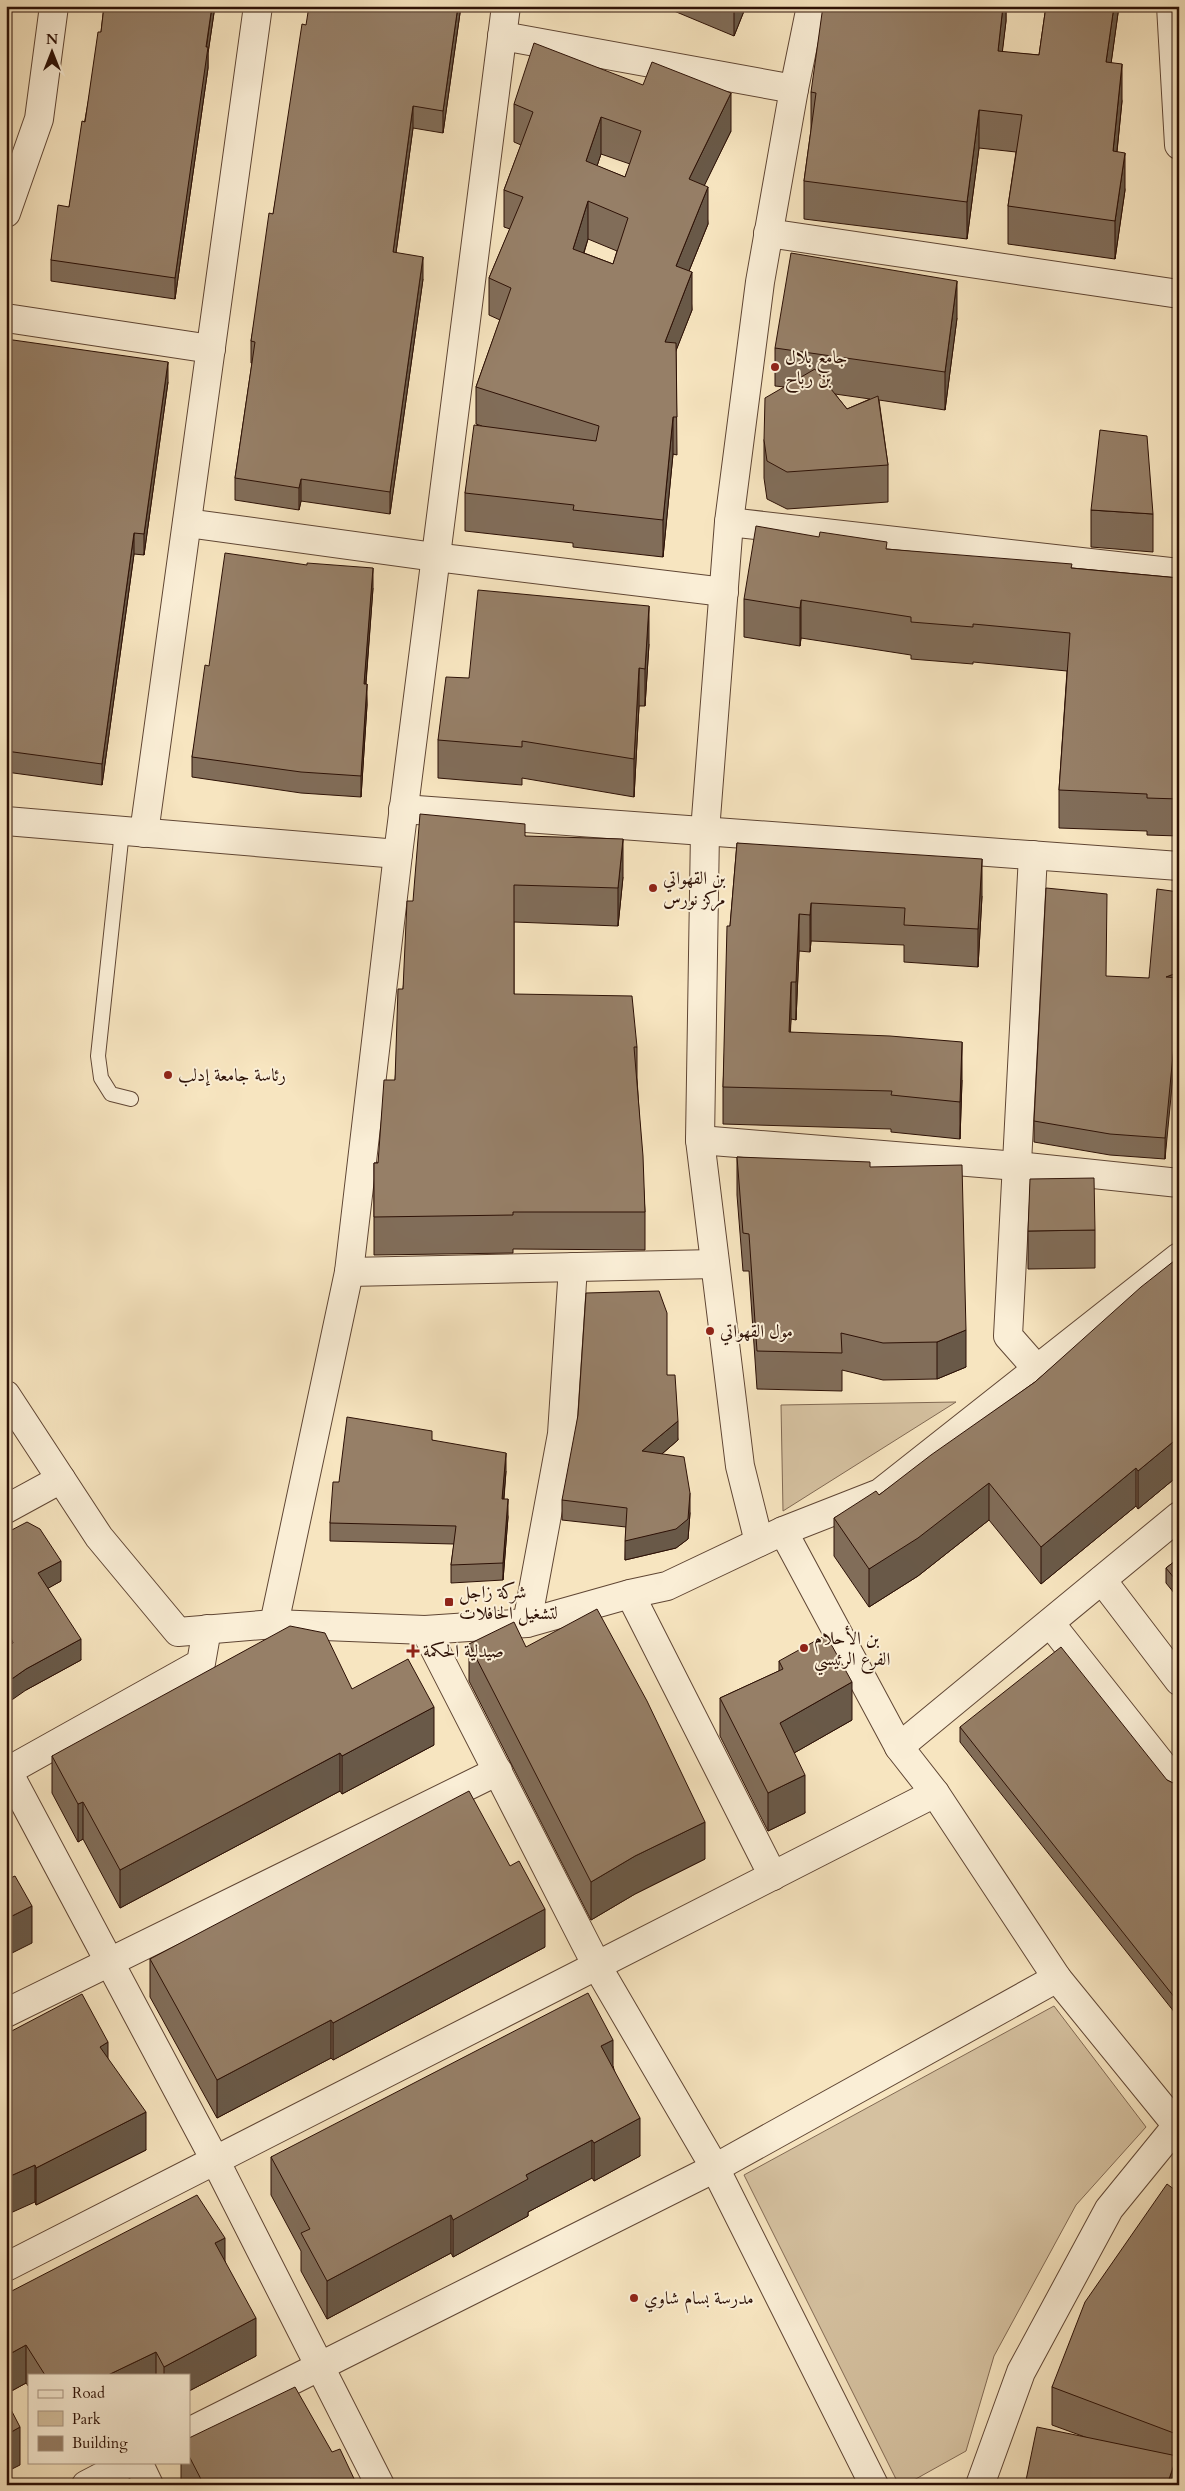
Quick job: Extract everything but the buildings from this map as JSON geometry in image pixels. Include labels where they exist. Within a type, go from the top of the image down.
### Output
[{"type":"street","points":[[6,213],[39,119],[54,6]]},
{"type":"street","points":[[133,832],[187,523],[258,6]]},
{"type":"street","points":[[274,1624],[349,1272],[403,810],[506,6]]},
{"type":"street","points":[[811,6],[794,89],[760,282],[730,522],[704,831],[700,1140],[740,1466],[771,1537],[898,1747],[935,1793],[1057,1978],[1178,2125],[1109,2209],[1021,2372],[977,2482]]},
{"type":"street","points":[[1171,6],[1179,145]]},
{"type":"street","points":[[502,36],[794,89]]},
{"type":"street","points":[[768,233],[1179,294]]},
{"type":"street","points":[[6,318],[211,349]]},
{"type":"street","points":[[730,522],[1179,573]]},
{"type":"street","points":[[187,523],[435,557],[724,592]]},
{"type":"street","points":[[403,810],[1179,866]]},
{"type":"street","points":[[6,821],[398,854]]},
{"type":"street","points":[[1033,855],[1008,1336],[1037,1369]]},
{"type":"street","points":[[700,1140],[1017,1166],[1179,1183]]},
{"type":"street","points":[[6,1395],[99,1536],[178,1632],[274,1624],[425,1630],[527,1623],[630,1594],[667,1586],[771,1537],[880,1494],[1179,1257]]},
{"type":"street","points":[[349,1272],[715,1264]]},
{"type":"street","points":[[527,1623],[562,1434],[573,1267]]},
{"type":"street","points":[[6,1509],[62,1479]]},
{"type":"street","points":[[898,1747],[1179,1516]]},
{"type":"street","points":[[1102,1580],[1179,1681]]},
{"type":"street","points":[[630,1594],[773,1876]]},
{"type":"street","points":[[1050,1623],[1179,1786]]},
{"type":"street","points":[[207,1630],[201,1663],[7,1770],[215,2160],[380,2485]]},
{"type":"street","points":[[425,1630],[597,1966],[715,2168],[874,2485]]},
{"type":"street","points":[[6,2013],[498,1771]]},
{"type":"street","points":[[6,2266],[935,1793]]},
{"type":"street","points":[[190,2431],[715,2168],[1057,1978]]},
{"type":"street","points":[[86,2485],[126,2464]]},
{"type":"street","points":[[139,2464],[149,2485]]},
{"type":"lane","points":[[131,1099],[111,1094],[101,1078],[98,1056],[133,832]]},
{"type":"green space","points":[[956,1402],[783,1511],[781,1405]]},
{"type":"green space","points":[[1054,2006],[1146,2127],[1076,2205],[994,2356],[966,2451],[905,2485],[899,2485],[744,2175]]},
{"type":"place","name":"جامع بلال بن رباح","points":[[775,367]]},
{"type":"place","name":"بن القهواتي مركز نورس","points":[[653,888]]},
{"type":"place","name":"رئاسة جامعة إدلب","points":[[168,1075]]},
{"type":"place","name":"مول القهواتي","points":[[710,1331]]},
{"type":"place","name":"شركة زاجل لتشغيل الحافلات","points":[[449,1602]]},
{"type":"place","name":"بن الأحلام الفرع الرئيسي","points":[[804,1648]]},
{"type":"place","name":"صيدلية الحكمة","points":[[413,1651]]},
{"type":"place","name":"مدرسة بسام شاوي","points":[[634,2298]]}]
